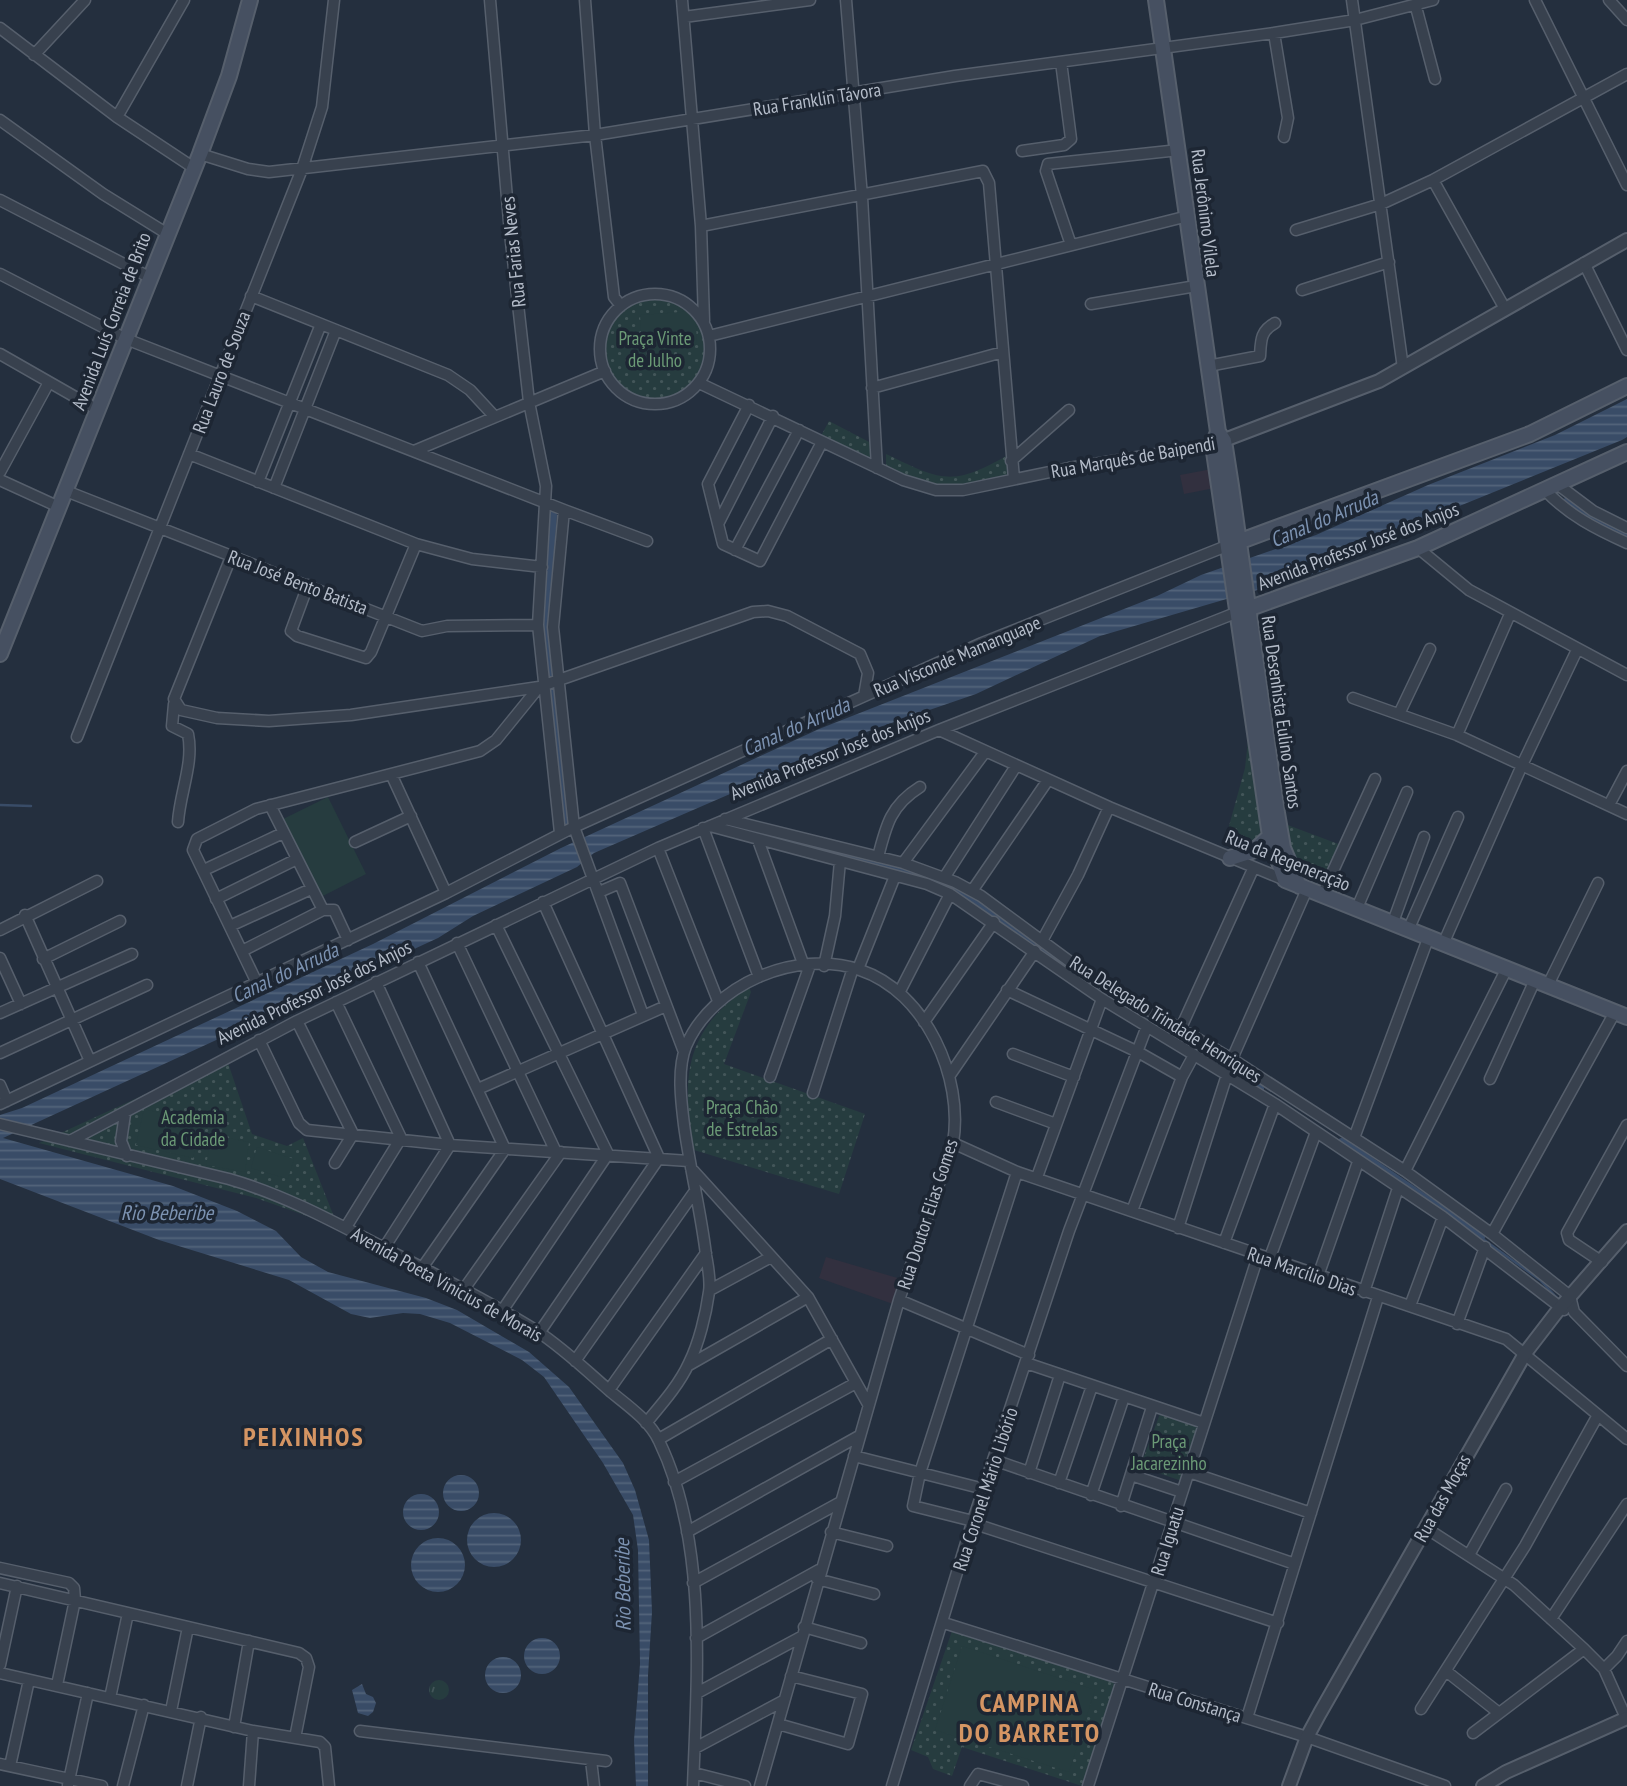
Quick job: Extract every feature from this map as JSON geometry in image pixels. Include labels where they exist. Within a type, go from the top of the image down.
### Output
[{"type":"main road","name":"Avenida Luís Correia de Brito","points":[[0,654],[197,161],[229,76],[250,0]]},
{"type":"main road","name":"Rua Jerônimo Vilela","points":[[1156,0],[1234,550]]},
{"type":"main road","points":[[1234,550],[1530,433],[1627,386]]},
{"type":"main road","name":"Avenida Professor José dos Anjos","points":[[1242,607],[1418,548],[1627,453]]},
{"type":"main road","name":"Rua Desenhista Eulino Santos","points":[[1234,550],[1270,836],[1297,885]]},
{"type":"main road","name":"Rua Desenhista Eulino Santos","points":[[1242,607],[1283,848],[1297,885]]},
{"type":"main road","points":[[1230,858],[1255,850],[1270,836]]},
{"type":"main road","name":"Rua da Regeneração","points":[[1297,885],[1621,1014]]},
{"type":"street","points":[[34,55],[85,0]]},
{"type":"street","points":[[117,117],[184,0]]},
{"type":"street","name":"Rua Lauro de Souza","points":[[77,737],[302,169],[322,107],[334,0]]},
{"type":"street","name":"Rua Farias Neves","points":[[490,0],[529,402],[542,460],[547,503],[538,625],[575,831]]},
{"type":"street","points":[[585,0],[595,135],[614,297],[621,306]]},
{"type":"street","points":[[682,0],[701,226],[704,322],[709,336],[710,355],[699,383],[678,399],[663,404],[643,403],[627,397],[613,385],[605,372],[600,355],[601,336],[609,318],[621,306],[647,294],[671,296],[691,307],[704,322]]},
{"type":"street","points":[[684,17],[810,0]]},
{"type":"street","points":[[846,0],[862,197],[877,468]]},
{"type":"street","points":[[1352,0],[1403,368]]},
{"type":"street","name":"Rua Franklin Távora","points":[[0,28],[117,117],[197,161],[259,172],[595,135],[956,76],[1355,20],[1416,7],[1433,0]]},
{"type":"street","points":[[1535,0],[1627,185]]},
{"type":"street","points":[[1609,0],[1627,20]]},
{"type":"street","points":[[1416,7],[1435,79]]},
{"type":"street","points":[[1274,33],[1288,118],[1284,137]]},
{"type":"street","points":[[1022,151],[1064,145],[1071,139],[1061,62]]},
{"type":"street","points":[[1296,230],[1381,205],[1433,180],[1627,74]]},
{"type":"street","points":[[0,120],[94,188],[166,233]]},
{"type":"street","points":[[1071,245],[1046,172],[1048,164],[1179,150]]},
{"type":"street","points":[[701,226],[862,197],[976,170],[987,175],[1014,479]]},
{"type":"street","points":[[1433,180],[1504,307]]},
{"type":"street","points":[[0,200],[149,278]]},
{"type":"street","points":[[709,336],[867,294],[996,265],[1188,216]]},
{"type":"street","name":"Rua Marquês de Baipendi","points":[[699,383],[918,486],[947,491],[1218,439],[1348,394],[1403,368],[1504,307],[1627,240]]},
{"type":"street","points":[[1303,290],[1389,262]]},
{"type":"street","points":[[1584,263],[1627,350]]},
{"type":"street","points":[[0,274],[126,339],[218,377],[647,541]]},
{"type":"street","points":[[1091,304],[1196,286]]},
{"type":"street","points":[[251,296],[448,375],[470,390],[495,417]]},
{"type":"street","points":[[1208,366],[1260,356],[1261,336],[1265,328],[1275,323]]},
{"type":"street","points":[[258,482],[321,324]]},
{"type":"street","points":[[274,488],[336,330]]},
{"type":"street","points":[[872,388],[1003,352]]},
{"type":"street","points":[[0,354],[48,384],[98,410]]},
{"type":"street","points":[[414,451],[605,372]]},
{"type":"street","points":[[0,472],[48,384]]},
{"type":"street","points":[[749,405],[708,485],[723,544],[760,561],[822,442]]},
{"type":"street","points":[[1011,461],[1069,410]]},
{"type":"street","points":[[718,524],[773,416]]},
{"type":"street","points":[[735,550],[799,430]]},
{"type":"street","points":[[189,454],[416,544],[472,559],[542,567]]},
{"type":"street","points":[[0,480],[59,507]]},
{"type":"street","points":[[1550,487],[1627,528]]},
{"type":"street","points":[[1550,487],[1566,510],[1588,525],[1627,543]]},
{"type":"street","name":"Rua José Bento Batista","points":[[66,491],[422,631],[447,626],[538,625]]},
{"type":"street","name":"Rua Farias Neves","points":[[560,833],[548,685],[564,510]]},
{"type":"street","points":[[308,585],[291,628],[297,636],[366,658],[371,652],[416,544]]},
{"type":"street","points":[[1418,548],[1469,590],[1627,675]]},
{"type":"street","name":"Rua Visconde Mamanguape","points":[[575,831],[982,643],[1234,550]]},
{"type":"street","points":[[178,822],[180,791],[190,762],[188,736],[172,726],[174,702],[232,557]]},
{"type":"street","name":"Avenida Professor José dos Anjos","points":[[66,1140],[125,1114],[259,1040],[543,902],[592,874],[1242,607]]},
{"type":"street","points":[[174,702],[181,710],[216,718],[269,721],[351,715],[548,685],[740,616],[768,611],[787,617],[860,654],[868,673],[864,696]]},
{"type":"street","points":[[1457,735],[1510,614]]},
{"type":"street","points":[[1399,714],[1430,649]]},
{"type":"street","points":[[1444,943],[1523,763],[1577,650]]},
{"type":"street","points":[[257,983],[193,850],[197,839],[238,817],[270,805],[392,776],[487,747],[548,685]]},
{"type":"street","points":[[1353,698],[1457,735],[1523,763],[1627,814]]},
{"type":"street","name":"Rua da Regeneração","points":[[939,730],[1253,869],[1297,885]]},
{"type":"street","points":[[902,863],[985,752]]},
{"type":"street","points":[[944,878],[1016,766]]},
{"type":"street","points":[[1609,805],[1627,771]]},
{"type":"street","points":[[392,776],[446,893]]},
{"type":"street","points":[[1322,895],[1375,779]]},
{"type":"street","points":[[972,891],[1048,780]]},
{"type":"street","points":[[878,857],[888,824],[901,799],[920,787]]},
{"type":"street","points":[[1357,908],[1407,792]]},
{"type":"street","points":[[270,805],[323,911]]},
{"type":"street","points":[[1043,939],[1078,875],[1110,807]]},
{"type":"street","points":[[355,842],[411,816]]},
{"type":"street","points":[[1409,928],[1458,817]]},
{"type":"street","name":"Rua Delegado Trindade Henriques","points":[[725,819],[902,863],[972,891],[1043,939],[1094,978],[1180,1030],[1275,1104],[1443,1217],[1485,1247],[1559,1309]]},
{"type":"street","points":[[706,827],[759,976]]},
{"type":"street","name":"Rua Delegado Trindade Henriques","points":[[706,827],[895,876],[950,894],[1102,999],[1195,1055],[1230,1068],[1405,1171],[1492,1234],[1570,1296]]},
{"type":"street","points":[[575,831],[643,1015]]},
{"type":"street","name":"Avenida Professor José dos Anjos","points":[[3,1102],[446,893],[560,833],[575,831]]},
{"type":"street","points":[[204,870],[283,833]]},
{"type":"street","points":[[1392,922],[1424,837]]},
{"type":"street","points":[[758,840],[807,966],[770,1077]]},
{"type":"street","points":[[658,848],[718,1000]]},
{"type":"street","points":[[216,899],[296,859]]},
{"type":"street","points":[[824,966],[835,916],[840,861]]},
{"type":"street","points":[[1180,1030],[1253,869]]},
{"type":"street","points":[[813,1093],[855,968],[895,876]]},
{"type":"street","points":[[0,930],[25,915],[97,881]]},
{"type":"street","points":[[598,892],[620,883],[684,1052]]},
{"type":"street","points":[[1490,1079],[1598,883]]},
{"type":"street","points":[[1178,1228],[1230,1068],[1297,885]]},
{"type":"street","points":[[230,926],[311,889]]},
{"type":"street","points":[[899,993],[950,894]]},
{"type":"street","points":[[543,902],[659,1158]]},
{"type":"street","points":[[242,951],[323,911],[334,909],[348,940]]},
{"type":"street","points":[[25,915],[90,1061]]},
{"type":"street","points":[[43,959],[120,922]]},
{"type":"street","points":[[924,1022],[994,922]]},
{"type":"street","points":[[496,925],[608,1154]]},
{"type":"street","points":[[1353,1138],[1429,936]]},
{"type":"street","points":[[457,943],[558,1152]]},
{"type":"street","points":[[950,1075],[1035,951]]},
{"type":"street","points":[[0,1013],[132,954]]},
{"type":"street","points":[[0,958],[21,1004]]},
{"type":"street","points":[[418,962],[505,1149]]},
{"type":"street","name":"Rua Doutor Elias Gomes","points":[[646,1423],[689,1365],[710,1290],[690,1165],[682,1093],[684,1052],[696,1028],[718,1000],[759,976],[807,966],[855,968],[899,993],[924,1022],[950,1075],[957,1120],[953,1143],[899,1300],[818,1575],[760,1786]]},
{"type":"street","points":[[1405,1171],[1507,968]]},
{"type":"street","points":[[376,982],[450,1145]]},
{"type":"street","points":[[0,1052],[147,985]]},
{"type":"street","points":[[1007,990],[1138,1052],[1182,1077]]},
{"type":"street","points":[[1037,1177],[1102,999]]},
{"type":"street","points":[[336,1002],[401,1138]]},
{"type":"street","points":[[478,1089],[666,1006]]},
{"type":"street","points":[[1492,1234],[1621,1014]]},
{"type":"street","points":[[297,1021],[353,1134]]},
{"type":"street","name":"Rua Coronel Mário Libório","points":[[892,1786],[973,1522],[1069,1231],[1147,1026]]},
{"type":"street","points":[[259,1040],[302,1128],[450,1145],[659,1158],[690,1165],[808,1297],[854,1384],[869,1404]]},
{"type":"street","points":[[1013,1054],[1074,1077]]},
{"type":"street","points":[[1132,1211],[1182,1077],[1195,1055]]},
{"type":"street","points":[[0,1086],[3,1102]]},
{"type":"street","points":[[996,1101],[1056,1124]]},
{"type":"street","points":[[1224,1243],[1275,1104]]},
{"type":"street","points":[[125,1114],[121,1141],[127,1156]]},
{"type":"street","name":"Avenida Poeta Vinicius de Morais","points":[[0,1124],[264,1189],[346,1227],[464,1289],[539,1333],[646,1423],[659,1439],[687,1532],[693,1583],[697,1693],[693,1786]]},
{"type":"street","points":[[1602,1262],[1569,1240],[1567,1233],[1627,1125]]},
{"type":"street","points":[[1269,1260],[1316,1132]]},
{"type":"street","points":[[335,1163],[353,1134]]},
{"type":"street","points":[[346,1227],[401,1138]]},
{"type":"street","name":"Rua Marcílio Dias","points":[[953,1143],[1017,1172],[1364,1293],[1506,1339],[1526,1352],[1627,1439]]},
{"type":"street","points":[[384,1248],[450,1145]]},
{"type":"street","points":[[422,1268],[505,1149]]},
{"type":"street","points":[[464,1289],[558,1152]]},
{"type":"street","points":[[502,1311],[608,1154]]},
{"type":"street","points":[[539,1333],[659,1158]]},
{"type":"street","points":[[1318,1276],[1358,1162]]},
{"type":"street","points":[[1017,1172],[920,1473],[913,1506],[973,1522],[1153,1584],[1279,1623]]},
{"type":"street","points":[[1364,1293],[1398,1188]]},
{"type":"street","points":[[575,1362],[695,1191]]},
{"type":"street","points":[[1409,1307],[1443,1217]]},
{"type":"street","name":"Rua das Moças","points":[[1289,1786],[1307,1737],[1526,1352],[1559,1309],[1627,1231]]},
{"type":"street","points":[[1457,1324],[1485,1247]]},
{"type":"street","points":[[609,1390],[706,1253]]},
{"type":"street","name":"Rua Iguatu","points":[[1088,1786],[1258,1256]]},
{"type":"street","points":[[710,1290],[771,1257]]},
{"type":"street","points":[[1570,1296],[1574,1312],[1627,1366]]},
{"type":"street","points":[[689,1365],[808,1297]]},
{"type":"street","points":[[1247,1718],[1279,1623],[1378,1297]]},
{"type":"street","points":[[899,1300],[1060,1375],[1204,1423]]},
{"type":"street","points":[[1559,1309],[1574,1312]]},
{"type":"street","points":[[659,1439],[832,1339]]},
{"type":"street","points":[[1029,1473],[1060,1375]]},
{"type":"street","points":[[674,1482],[854,1384]]},
{"type":"street","points":[[1059,1483],[1092,1386]]},
{"type":"street","points":[[1091,1495],[1124,1397]]},
{"type":"street","points":[[1121,1506],[1152,1407]]},
{"type":"street","points":[[1421,1709],[1505,1579],[1557,1492],[1598,1415]]},
{"type":"street","points":[[687,1532],[859,1436]]},
{"type":"street","points":[[854,1456],[984,1489]]},
{"type":"street","points":[[994,1460],[1295,1564]]},
{"type":"street","points":[[1189,1472],[1311,1513]]},
{"type":"street","points":[[1131,1475],[1182,1492]]},
{"type":"street","points":[[1469,1555],[1506,1489]]},
{"type":"street","points":[[693,1583],[839,1503]]},
{"type":"street","points":[[1551,1619],[1627,1504]]},
{"type":"street","points":[[1426,1528],[1505,1579],[1584,1649],[1604,1669],[1627,1718],[1506,1772],[1483,1786]]},
{"type":"street","points":[[831,1532],[887,1546]]},
{"type":"street","points":[[0,1569],[69,1583],[74,1588],[75,1600],[57,1685]]},
{"type":"street","points":[[695,1638],[818,1575],[874,1594]]},
{"type":"street","points":[[0,1583],[299,1653],[306,1658],[309,1667],[295,1738]]},
{"type":"street","points":[[0,1665],[17,1586]]},
{"type":"street","points":[[110,1698],[128,1613]]},
{"type":"street","name":"Rua Constança","points":[[944,1623],[1307,1737],[1445,1786]]},
{"type":"street","points":[[172,1712],[188,1627]]},
{"type":"street","points":[[697,1693],[803,1632],[861,1643]]},
{"type":"street","points":[[234,1727],[249,1641]]},
{"type":"street","points":[[1604,1669],[1627,1641]]},
{"type":"street","points":[[1473,1733],[1584,1649]]},
{"type":"street","points":[[1446,1671],[1499,1713]]},
{"type":"street","points":[[0,1673],[201,1717],[234,1727],[320,1742],[326,1751],[329,1786]]},
{"type":"street","points":[[778,1724],[848,1744],[862,1694],[791,1676]]},
{"type":"street","points":[[29,1679],[5,1765],[69,1783],[102,1786]]},
{"type":"street","points":[[69,1783],[88,1693]]},
{"type":"street","points":[[695,1748],[783,1702]]},
{"type":"street","points":[[123,1786],[144,1705]]},
{"type":"street","points":[[187,1786],[201,1717]]},
{"type":"street","points":[[249,1786],[253,1731]]},
{"type":"street","points":[[360,1731],[606,1760]]},
{"type":"street","points":[[591,1760],[594,1786]]},
{"type":"street","points":[[694,1773],[745,1786]]},
{"type":"street","points":[[970,1786],[978,1774],[1023,1786]]},
{"type":"shaded area","points":[[1212,469],[1215,488],[1184,494],[1180,475]]},
{"type":"shaded area","points":[[826,1257],[901,1279],[893,1304],[819,1278]]},
{"type":"green space","name":"Praça Vinte de Julho","points":[[655,294],[676,298],[694,310],[706,328],[710,349],[706,370],[694,388],[676,400],[655,404],[634,400],[616,388],[604,370],[600,349],[604,328],[616,310],[634,298]]},
{"type":"green space","points":[[695,311],[697,342],[642,347],[640,315]]},
{"type":"green space","points":[[829,421],[873,444],[873,461],[821,436]]},
{"type":"green space","points":[[886,454],[934,475],[947,477],[973,472],[1008,455],[1009,474],[1004,479],[942,489],[886,469]]},
{"type":"green space","points":[[1249,732],[1264,831],[1261,838],[1240,851],[1224,844],[1245,768]]},
{"type":"green space","points":[[328,797],[366,874],[321,897],[283,819]]},
{"type":"green space","points":[[1285,824],[1341,845],[1323,885],[1299,868],[1289,844]]},
{"type":"green space","name":"Praça Chão de Estrelas","points":[[749,987],[751,992],[724,1064],[865,1114],[839,1194],[694,1150],[688,1101],[692,1058],[711,1021],[727,1003]]},
{"type":"green space","name":"Academia da Cidade","points":[[226,1057],[252,1134],[287,1146],[303,1138],[338,1227],[256,1198],[39,1143]]},
{"type":"green space","points":[[144,1109],[202,1123],[193,1158],[136,1145]]},
{"type":"green space","points":[[212,1135],[249,1142],[245,1172],[206,1165]]},
{"type":"green space","points":[[257,1147],[294,1159],[288,1179],[251,1168]]},
{"type":"green space","name":"Praça Jacarezinho","points":[[1161,1411],[1201,1424],[1182,1481],[1140,1467]]},
{"type":"green space","points":[[952,1631],[1113,1681],[1115,1687],[1082,1786],[962,1747],[952,1776],[933,1769],[928,1757],[911,1750]]},
{"type":"green space","points":[[962,1646],[1095,1690],[1069,1772],[935,1730]]},
{"type":"green space","points":[[439,1680],[446,1683],[449,1690],[446,1697],[439,1700],[432,1697],[429,1690],[432,1683]]},
{"type":"water","name":"Rio Beberibe","points":[[1627,399],[1627,437],[1622,440],[1356,548],[1329,569],[1100,636],[976,694],[874,729],[818,752],[782,777],[730,794],[594,853],[577,867],[473,916],[438,938],[3,1138],[173,1186],[237,1211],[276,1231],[301,1257],[328,1272],[426,1298],[457,1310],[529,1352],[569,1387],[623,1463],[635,1490],[649,1540],[652,1612],[648,1675],[648,1786],[636,1786],[634,1740],[640,1664],[638,1550],[633,1515],[603,1463],[544,1377],[522,1360],[450,1323],[420,1314],[403,1313],[370,1318],[351,1314],[289,1280],[159,1240],[0,1179],[0,1115],[22,1108],[373,944],[561,848],[819,729],[1157,596],[1201,575],[1316,535],[1428,485],[1555,435]]},
{"type":"water","points":[[461,1475],[474,1480],[479,1493],[474,1506],[461,1511],[448,1506],[443,1493],[448,1480]]},
{"type":"water","points":[[421,1494],[434,1499],[439,1512],[434,1525],[421,1530],[408,1525],[403,1512],[408,1499]]},
{"type":"water","points":[[494,1513],[513,1521],[521,1540],[513,1559],[494,1567],[475,1559],[467,1540],[475,1521]]},
{"type":"water","points":[[438,1538],[457,1546],[465,1565],[457,1584],[438,1592],[419,1584],[411,1565],[419,1546]]},
{"type":"water","points":[[542,1638],[555,1643],[560,1656],[555,1669],[542,1674],[529,1669],[524,1656],[529,1643]]},
{"type":"water","points":[[503,1657],[516,1662],[521,1675],[516,1688],[503,1693],[490,1688],[485,1675],[490,1662]]},
{"type":"water","points":[[362,1684],[366,1694],[373,1697],[376,1703],[373,1712],[368,1716],[358,1713],[352,1690]]},
{"type":"waterway","points":[[1568,502],[1585,516],[1627,533]]},
{"type":"waterway","points":[[552,515],[544,620],[564,821]]},
{"type":"waterway","points":[[0,805],[31,806]]},
{"type":"waterway","points":[[823,848],[945,885],[977,903],[1080,979]]},
{"type":"waterway","points":[[1203,1055],[1259,1089]]},
{"type":"waterway","points":[[1342,1143],[1480,1237]]},
{"type":"waterway","points":[[1480,1237],[1540,1280],[1559,1300]]},
{"type":"district","name":"PEIXINHOS","points":[[304,1437]]},
{"type":"district","name":"CAMPINA DO BARRETO","points":[[1030,1718]]},
{"type":"water label","name":"Canal do Arruda","points":[[1324,519]]},
{"type":"water label","name":"Canal do Arruda","points":[[796,727]]},
{"type":"water label","name":"Canal do Arruda","points":[[285,973]]}]
